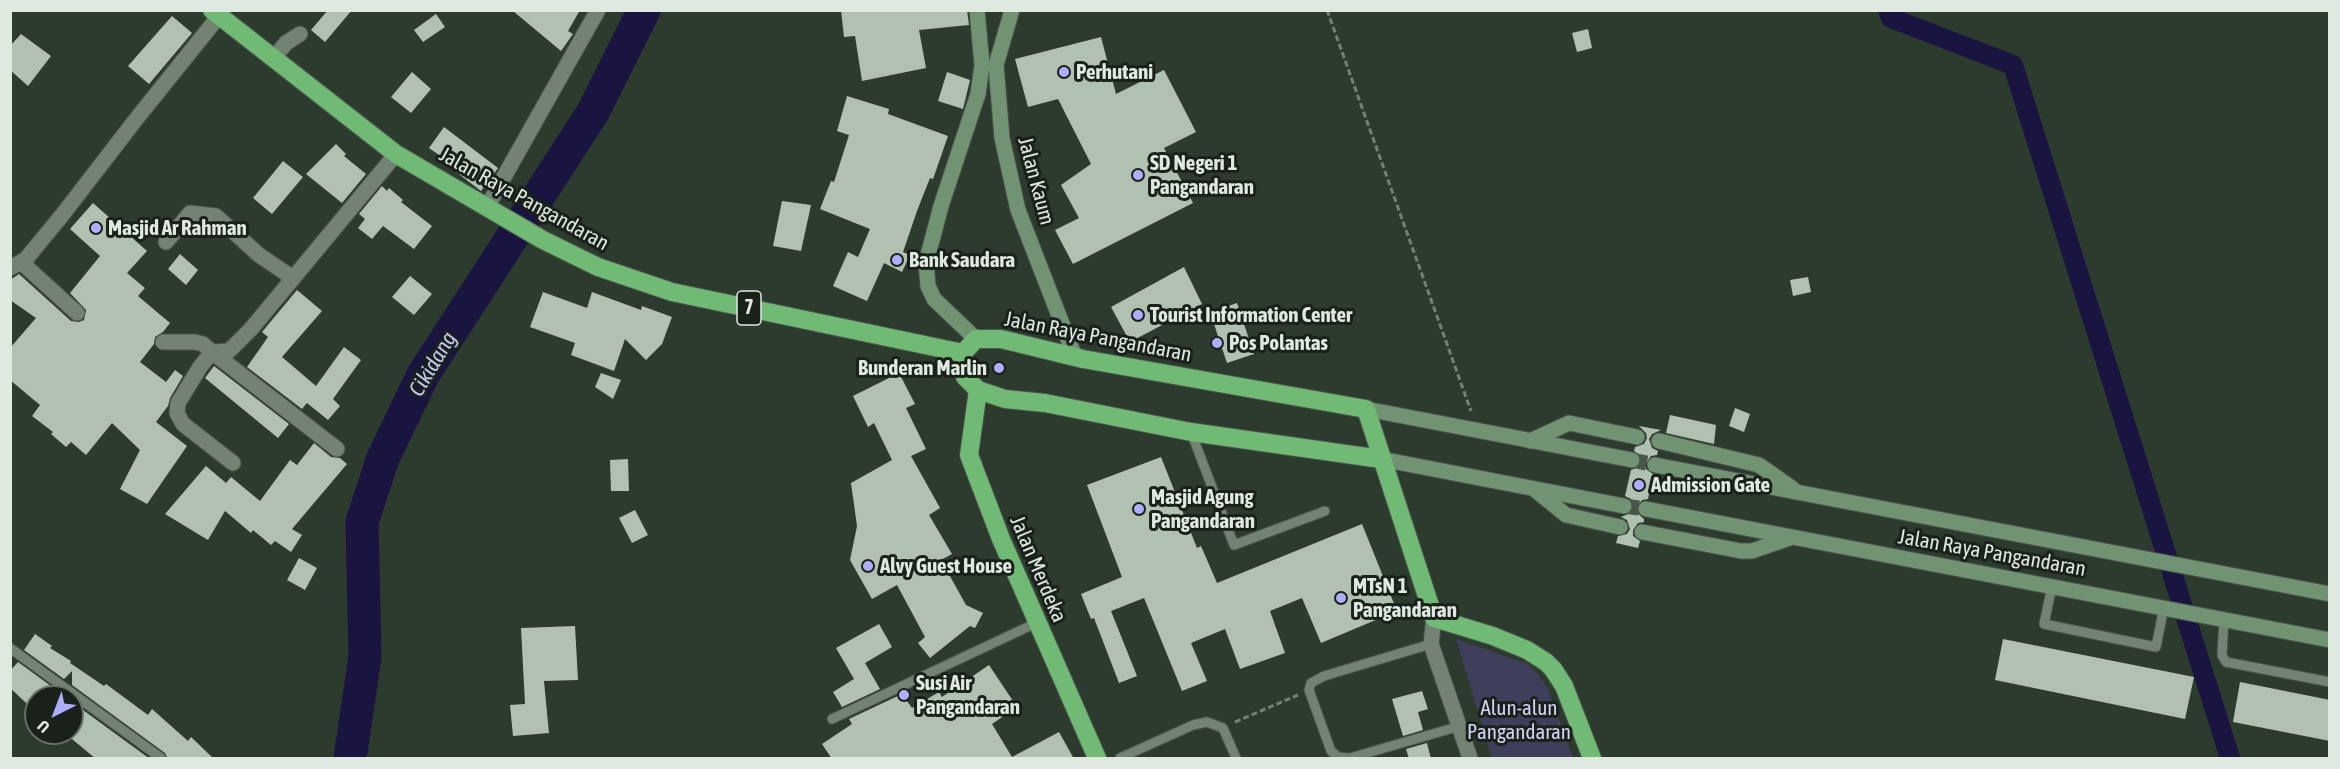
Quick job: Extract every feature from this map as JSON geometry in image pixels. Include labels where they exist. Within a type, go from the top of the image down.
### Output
[{"type":"highway","name":"Jalan Raya Pangandaran","points":[[215,13],[396,154],[543,240],[598,267],[672,292],[963,353],[976,339],[1001,339],[1075,357],[1366,409]]},
{"type":"highway","points":[[963,353],[962,367],[965,377],[978,390],[1005,399],[1044,403],[1191,432],[1381,459]]},
{"type":"highway","name":"Jalan Merdeka","points":[[978,390],[969,455],[981,491],[1036,623],[1097,759]]},
{"type":"highway","points":[[1366,409],[1434,618],[1493,636],[1527,650],[1546,662],[1564,686],[1592,759]]},
{"type":"street","points":[[494,211],[598,10]]},
{"type":"street","points":[[976,339],[934,299],[928,286],[926,263],[941,206],[978,94],[982,64],[977,10]]},
{"type":"street","name":"Jalan Kaum","points":[[1012,10],[996,65],[1002,138],[1018,210],[1075,357]]},
{"type":"street","points":[[77,313],[16,265],[63,214],[215,13]]},
{"type":"street","points":[[273,59],[286,43],[300,34]]},
{"type":"street","points":[[233,463],[183,423],[177,413],[178,403],[212,352],[229,351],[396,154]]},
{"type":"street","points":[[166,242],[190,213],[216,216],[259,255],[293,278]]},
{"type":"street","points":[[163,342],[203,344],[337,449]]},
{"type":"street","name":"Jalan Raya Pangandaran","points":[[1366,409],[1632,460]]},
{"type":"street","points":[[1530,441],[1569,423],[1637,437]]},
{"type":"street","points":[[1659,441],[1753,463],[1797,492]]},
{"type":"street","points":[[1381,459],[1624,506]]},
{"type":"street","name":"Jalan Raya Pangandaran","points":[[1655,465],[2330,594]]},
{"type":"street","points":[[1532,487],[1566,515],[1620,527]]},
{"type":"street","name":"Jalan Raya Pangandaran","points":[[1646,509],[2330,640]]},
{"type":"street","points":[[1642,532],[1741,551],[1752,551],[1790,538]]},
{"type":"street","points":[[1434,618],[1431,644],[1470,759]]},
{"type":"lane","points":[[1191,432],[1234,545],[1325,512]]},
{"type":"lane","points":[[2052,586],[2044,624],[2156,647],[2164,607]]},
{"type":"lane","points":[[2224,620],[2222,655],[2226,662],[2330,682]]},
{"type":"lane","points":[[832,719],[1036,623]]},
{"type":"lane","points":[[1431,644],[1324,676],[1311,683],[1309,690],[1331,751],[1338,757],[1349,759],[1460,726]]},
{"type":"lane","points":[[10,648],[161,759]]},
{"type":"lane","points":[[1120,759],[1193,725],[1207,722],[1223,728],[1236,759]]},
{"type":"path","points":[[1327,10],[1478,430]]},
{"type":"path","points":[[1223,728],[1309,690]]},
{"type":"green space","name":"Alun-alun Pangandaran","points":[[1456,639],[1528,664],[1537,673],[1548,689],[1573,758],[1492,758]]},
{"type":"building","points":[[328,10],[352,10],[325,42],[311,30]]},
{"type":"building","points":[[580,10],[568,31],[573,34],[561,51],[513,11]]},
{"type":"building","points":[[841,10],[967,10],[969,25],[919,30],[926,68],[862,81],[855,36],[844,37]]},
{"type":"building","points":[[436,14],[445,27],[423,42],[414,30]]},
{"type":"building","points":[[172,16],[192,33],[149,84],[128,66]]},
{"type":"building","points":[[1588,29],[1592,48],[1577,52],[1572,33]]},
{"type":"building","points":[[21,34],[51,56],[28,86],[10,70],[10,46]]},
{"type":"building","name":"SD Negeri 1 Pangandaran","points":[[1101,37],[1116,94],[1164,70],[1196,132],[1164,148],[1193,203],[1073,264],[1055,230],[1079,218],[1061,185],[1091,164],[1058,99],[1028,107],[1015,59]]},
{"type":"building","points":[[412,72],[431,89],[411,113],[391,97]]},
{"type":"building","points":[[947,72],[970,80],[963,109],[938,101]]},
{"type":"building","points":[[847,96],[889,109],[888,114],[948,136],[903,252],[910,255],[902,272],[884,263],[867,301],[833,286],[848,252],[858,257],[870,229],[820,209],[831,181],[834,182],[849,135],[837,131]]},
{"type":"building","points":[[444,127],[498,168],[481,191],[447,165],[449,162],[429,148]]},
{"type":"building","points":[[336,144],[346,154],[344,156],[366,174],[342,203],[306,174]]},
{"type":"building","points":[[283,161],[303,177],[272,214],[253,198]]},
{"type":"building","points":[[382,186],[387,191],[389,188],[403,200],[401,202],[432,226],[414,249],[383,226],[372,239],[358,228],[365,219],[359,214]]},
{"type":"building","points":[[782,201],[811,205],[801,251],[773,246]]},
{"type":"building","points":[[93,203],[147,251],[127,273],[145,288],[138,296],[170,323],[163,332],[155,337],[154,344],[140,362],[166,382],[175,370],[183,376],[168,406],[156,422],[187,446],[147,504],[120,489],[140,450],[112,423],[86,455],[71,442],[66,447],[51,434],[53,432],[32,416],[40,405],[10,380],[10,348],[36,318],[10,300],[10,280],[19,274],[71,321],[84,320],[86,310],[70,293],[100,256],[70,229]]},
{"type":"building","points":[[180,254],[198,270],[186,285],[168,269]]},
{"type":"building","points":[[1184,267],[1202,304],[1130,342],[1111,307]]},
{"type":"building","points":[[410,276],[432,294],[414,315],[392,297]]},
{"type":"building","points":[[1808,277],[1811,292],[1793,296],[1790,280]]},
{"type":"building","points":[[297,290],[322,311],[282,357],[316,386],[344,347],[361,360],[333,399],[340,406],[328,420],[307,403],[302,409],[247,367],[268,337],[262,332]]},
{"type":"building","points":[[543,292],[587,308],[592,292],[641,310],[642,306],[672,317],[662,344],[646,360],[625,339],[614,371],[571,355],[575,343],[530,327]]},
{"type":"building","points":[[1237,303],[1254,354],[1227,363],[1210,312]]},
{"type":"building","points":[[214,366],[289,424],[278,438],[205,378]]},
{"type":"building","points":[[601,373],[621,380],[613,399],[595,387]]},
{"type":"building","points":[[899,373],[915,404],[906,408],[926,449],[911,456],[940,508],[929,515],[952,554],[941,560],[966,605],[983,613],[975,628],[970,626],[930,658],[918,643],[925,637],[897,585],[872,599],[850,560],[857,526],[851,483],[892,460],[874,423],[868,427],[853,396]]},
{"type":"building","points":[[1735,408],[1750,414],[1744,432],[1729,426]]},
{"type":"building","points":[[1670,415],[1716,425],[1714,444],[1666,433]]},
{"type":"building","points":[[1639,426],[1661,430],[1652,434],[1649,439],[1652,448],[1658,451],[1657,455],[1651,456],[1646,463],[1646,469],[1653,474],[1648,499],[1642,500],[1637,507],[1637,513],[1644,519],[1644,522],[1638,523],[1633,530],[1633,536],[1640,541],[1638,548],[1616,543],[1618,536],[1627,534],[1630,529],[1627,520],[1621,517],[1631,513],[1634,507],[1631,499],[1625,496],[1631,470],[1639,467],[1642,461],[1641,456],[1634,451],[1635,447],[1644,444],[1647,438],[1646,433]]},
{"type":"building","points":[[314,443],[331,457],[340,458],[347,464],[292,529],[302,535],[291,552],[275,541],[271,545],[253,530],[251,533],[225,511],[208,540],[165,514],[206,466],[226,483],[231,477],[260,501],[290,460],[297,465]]},
{"type":"building","points":[[1161,457],[1197,548],[1201,546],[1217,583],[1362,524],[1397,611],[1321,643],[1302,598],[1270,611],[1285,653],[1240,669],[1225,629],[1191,643],[1207,681],[1182,691],[1144,598],[1111,611],[1137,676],[1119,683],[1094,618],[1091,619],[1081,594],[1122,577],[1087,485]]},
{"type":"building","points":[[628,459],[629,491],[611,491],[610,460]]},
{"type":"building","points":[[635,510],[648,535],[632,543],[619,518]]},
{"type":"building","points":[[299,558],[317,568],[305,590],[287,580]]},
{"type":"building","points":[[879,624],[892,647],[865,663],[880,689],[842,707],[833,692],[854,679],[836,648]]},
{"type":"building","points":[[575,626],[578,680],[544,681],[549,733],[513,736],[510,705],[525,704],[521,628]]},
{"type":"building","points":[[35,634],[52,646],[50,648],[71,661],[70,663],[104,686],[106,684],[148,715],[152,709],[188,741],[191,737],[214,759],[168,759],[165,753],[84,694],[84,685],[72,685],[72,671],[64,679],[24,650]]},
{"type":"building","points":[[2003,639],[2194,677],[2185,719],[1995,680]]},
{"type":"building","points":[[18,662],[50,685],[24,685],[24,701],[10,688],[10,671]]},
{"type":"building","points":[[989,665],[1017,707],[992,724],[1012,757],[1059,732],[1074,759],[832,759],[822,744],[852,724],[849,719],[902,694],[912,708],[939,692],[942,697]]},
{"type":"building","points":[[2240,682],[2330,700],[2330,741],[2233,722]]},
{"type":"building","points":[[1422,691],[1428,709],[1418,712],[1423,730],[1403,736],[1392,699]]},
{"type":"building","points":[[84,711],[150,759],[96,759],[79,745],[84,745]]},
{"type":"building","points":[[1427,743],[1431,759],[1409,759],[1406,749]]},
{"type":"waterway","name":"Cikidang","points":[[350,758],[365,657],[362,522],[383,458],[423,375],[593,112],[644,10]]},
{"type":"waterway","points":[[1888,10],[1891,18],[2013,65],[2230,758]]},
{"type":"tunnel","points":[[1632,460],[1655,465]]},
{"type":"tunnel","points":[[1624,506],[1646,509]]},
{"type":"place","name":"Perhutani","points":[[1064,72]]},
{"type":"place","name":"SD Negeri 1 Pangandaran","points":[[1138,175]]},
{"type":"place","name":"Masjid Ar Rahman","points":[[96,228]]},
{"type":"place","name":"Bank Saudara","points":[[897,260]]},
{"type":"place","name":"Tourist Information Center","points":[[1138,315]]},
{"type":"place","name":"Pos Polantas","points":[[1217,343]]},
{"type":"place","name":"Bunderan Marlin","points":[[999,368]]},
{"type":"place","name":"Admission Gate","points":[[1639,485]]},
{"type":"place","name":"Masjid Agung Pangandaran","points":[[1139,509]]},
{"type":"place","name":"Alvy Guest House","points":[[868,566]]},
{"type":"place","name":"MTsN 1 Pangandaran","points":[[1341,598]]},
{"type":"place","name":"Susi Air Pangandaran","points":[[904,695]]}]
